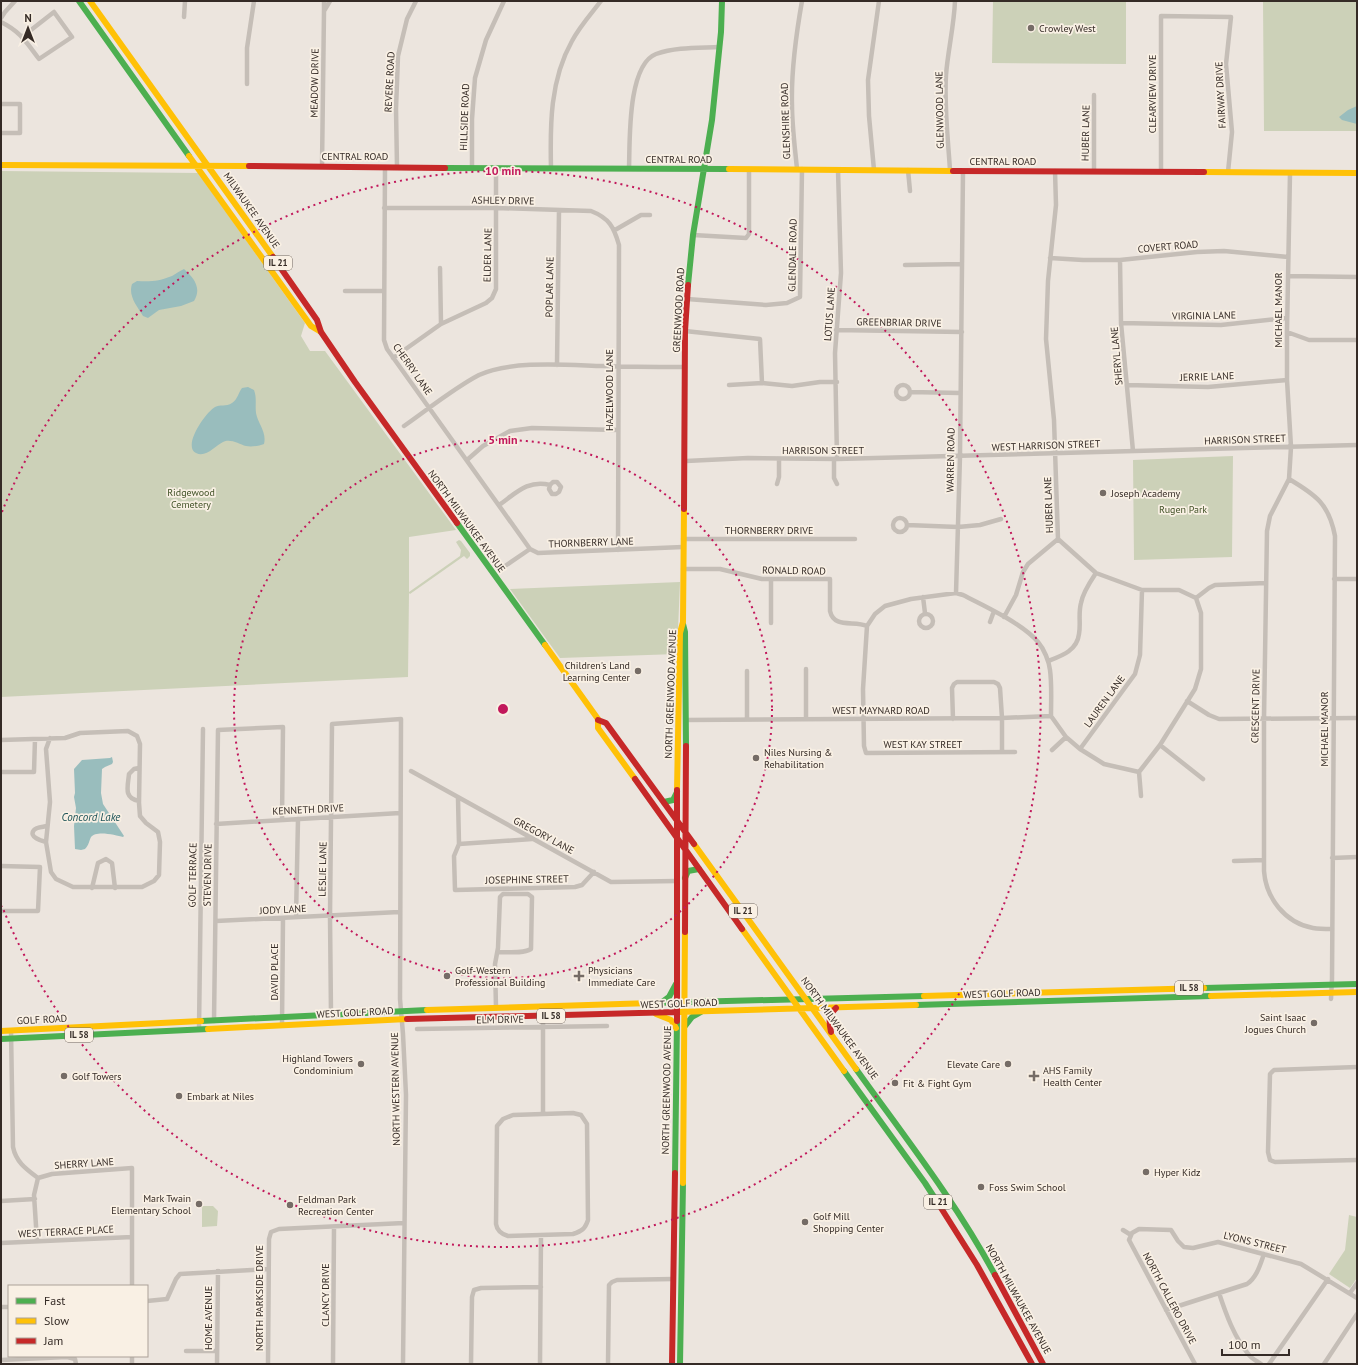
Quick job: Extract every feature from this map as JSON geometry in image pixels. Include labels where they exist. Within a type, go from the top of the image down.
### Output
[{"type":"main road","name":"MILWAUKEE AVENUE","points":[[79,1],[311,326],[321,332]]},
{"type":"main road","name":"MILWAUKEE AVENUE","points":[[90,1],[209,166],[317,320],[321,332]]},
{"type":"main road","name":"GREENWOOD ROAD","points":[[683,622],[685,331],[687,299],[693,235],[712,120],[722,1]]},
{"type":"main road","points":[[127,68],[133,67],[136,69],[153,92],[159,96]]},
{"type":"main road","name":"CENTRAL ROAD","points":[[1,165],[1357,173]]},
{"type":"main road","name":"NORTH MILWAUKEE AVENUE","points":[[321,332],[598,720],[606,723],[832,1034],[927,1168],[960,1216],[1000,1282],[1043,1364]]},
{"type":"main road","name":"NORTH GREENWOOD AVENUE","points":[[680,1364],[686,832],[685,632],[683,622]]},
{"type":"main road","name":"NORTH GREENWOOD AVENUE","points":[[672,1364],[677,1038],[677,792],[680,633],[683,622]]},
{"type":"main road","name":"NORTH MILWAUKEE AVENUE","points":[[598,720],[598,728],[938,1203],[977,1265],[1032,1364]]},
{"type":"main road","points":[[664,802],[673,800],[677,792]]},
{"type":"main road","points":[[685,878],[688,871],[699,869]]},
{"type":"main road","points":[[661,1003],[669,997],[677,983]]},
{"type":"main road","name":"WEST GOLF ROAD","points":[[84,1027],[543,1006],[1357,984]]},
{"type":"main road","name":"WEST GOLF ROAD","points":[[1,1039],[402,1019],[1331,996],[1357,992]]},
{"type":"main road","points":[[832,1034],[829,1018],[836,1008]]},
{"type":"main road","points":[[685,1026],[688,1021],[701,1012]]},
{"type":"main road","points":[[650,1013],[665,1016],[671,1019],[675,1026],[677,1038]]},
{"type":"main road","name":"GOLF ROAD","points":[[1,1031],[84,1027]]},
{"type":"street","points":[[184,17],[185,1]]},
{"type":"street","points":[[247,84],[247,48],[254,1]]},
{"type":"street","name":"MEADOW DRIVE","points":[[322,166],[324,1]]},
{"type":"street","points":[[324,11],[330,1]]},
{"type":"street","name":"REVERE ROAD","points":[[397,167],[396,109],[398,56],[407,19],[416,1]]},
{"type":"street","name":"HILLSIDE ROAD","points":[[472,167],[472,119],[475,78],[486,40],[504,1]]},
{"type":"street","points":[[551,168],[551,119],[557,80],[563,60],[571,42],[601,1]]},
{"type":"street","name":"GLENSHIRE ROAD","points":[[799,170],[792,104],[793,62],[796,32],[802,1]]},
{"type":"street","points":[[874,170],[869,116],[868,80],[879,1]]},
{"type":"street","name":"GLENWOOD LANE","points":[[950,170],[946,122],[946,75],[954,22],[955,1]]},
{"type":"street","points":[[1,18],[12,2]]},
{"type":"street","points":[[1,22],[14,29],[39,59],[72,37],[54,12],[22,37]]},
{"type":"street","name":"FAIRWAY DRIVE","points":[[1161,16],[1231,17],[1226,64],[1232,132],[1228,172]]},
{"type":"street","name":"CLEARVIEW DRIVE","points":[[1161,16],[1161,172]]},
{"type":"street","points":[[629,168],[631,105],[640,72],[645,62],[655,55],[662,53],[683,49],[719,47]]},
{"type":"street","name":"HUBER LANE","points":[[1094,95],[1094,171]]},
{"type":"street","points":[[1,104],[20,104],[20,133],[1,133]]},
{"type":"street","name":"CHERRY LANE","points":[[385,167],[384,340],[387,349],[530,549]]},
{"type":"street","name":"ELDER LANE","points":[[393,358],[441,324],[486,303],[492,298],[496,289],[496,168]]},
{"type":"street","points":[[693,235],[746,238],[749,234],[749,169]]},
{"type":"street","name":"GLENDALE ROAD","points":[[687,299],[766,305],[787,303],[800,298],[799,170]]},
{"type":"street","name":"LOTUS LANE","points":[[837,484],[834,478],[837,382],[835,353],[841,273],[838,170]]},
{"type":"street","points":[[908,170],[910,191]]},
{"type":"street","name":"WARREN ROAD","points":[[956,593],[960,456],[963,170]]},
{"type":"street","name":"HUBER LANE","points":[[1055,171],[1056,205],[1046,308],[1046,339],[1055,453],[1058,539],[1096,573],[1142,590],[1178,590],[1196,598]]},
{"type":"street","name":"MICHAEL MANOR","points":[[1290,172],[1287,380],[1291,447]]},
{"type":"street","name":"ASHLEY DRIVE","points":[[384,208],[497,208],[591,211],[601,215],[615,230]]},
{"type":"street","name":"POPLAR LANE","points":[[557,365],[559,210]]},
{"type":"street","points":[[615,230],[641,215],[650,215]]},
{"type":"street","name":"HAZELWOOD LANE","points":[[615,230],[619,245],[618,550]]},
{"type":"street","name":"COVERT ROAD","points":[[1050,258],[1120,260],[1196,252],[1254,253],[1288,256]]},
{"type":"street","name":"SHERYL LANE","points":[[1120,260],[1121,323],[1133,451]]},
{"type":"street","points":[[905,265],[962,264]]},
{"type":"street","points":[[440,268],[441,324]]},
{"type":"street","points":[[1288,276],[1357,277]]},
{"type":"street","points":[[345,290],[384,290]]},
{"type":"street","name":"VIRGINIA LANE","points":[[1121,323],[1221,325],[1287,318]]},
{"type":"street","name":"GREENBRIAR DRIVE","points":[[836,330],[962,332]]},
{"type":"street","points":[[685,331],[760,339],[765,337]]},
{"type":"street","points":[[1287,332],[1309,340],[1357,340]]},
{"type":"street","points":[[760,339],[762,383]]},
{"type":"street","points":[[404,426],[465,384],[480,375],[493,371],[519,366],[557,365],[685,367]]},
{"type":"street","name":"JERRIE LANE","points":[[1127,385],[1208,387],[1287,380]]},
{"type":"street","points":[[729,384],[762,383],[792,386],[820,382],[837,382]]},
{"type":"street","points":[[910,392],[960,393]]},
{"type":"street","points":[[467,460],[483,446],[510,431],[532,428],[618,430]]},
{"type":"street","name":"HARRISON STREET","points":[[1133,451],[1357,445]]},
{"type":"street","name":"CRESCENT DRIVE","points":[[1291,447],[1289,479],[1270,516],[1266,532],[1264,878],[1272,899],[1278,908],[1290,918],[1300,924],[1314,928],[1332,930]]},
{"type":"street","name":"WEST HARRISON STREET","points":[[960,456],[1133,451]]},
{"type":"street","name":"HARRISON STREET","points":[[686,461],[748,458],[835,459],[960,456]]},
{"type":"street","points":[[777,484],[779,476],[779,459]]},
{"type":"street","name":"MICHAEL MANOR","points":[[1289,479],[1314,494],[1319,500],[1329,515],[1335,536],[1331,996]]},
{"type":"street","points":[[499,505],[527,485],[535,483],[550,485]]},
{"type":"street","points":[[907,525],[958,527],[980,525],[1001,519]]},
{"type":"street","name":"THORNBERRY DRIVE","points":[[684,539],[855,539]]},
{"type":"street","points":[[1004,617],[1016,596],[1023,572],[1028,564],[1058,539]]},
{"type":"street","name":"THORNBERRY LANE","points":[[530,549],[538,552],[683,547]]},
{"type":"street","points":[[505,566],[530,549]]},
{"type":"street","name":"RONALD ROAD","points":[[683,569],[720,569],[762,579],[830,579],[831,616],[838,622],[867,626]]},
{"type":"street","points":[[1048,661],[1068,652],[1077,640],[1079,635],[1081,601],[1096,573]]},
{"type":"street","points":[[771,579],[771,623]]},
{"type":"street","points":[[1334,580],[1357,579]]},
{"type":"street","points":[[1141,796],[1139,772],[1160,745],[1197,685],[1201,669],[1201,613],[1196,598],[1209,588],[1216,585],[1266,583]]},
{"type":"street","name":"LAUREN LANE","points":[[1080,749],[1135,674],[1140,656],[1142,590]]},
{"type":"street","points":[[864,718],[863,689],[867,626],[875,614],[885,606],[911,598],[956,593],[994,611],[1028,633],[1038,642],[1048,661],[1051,683],[1051,716],[1066,737],[1080,749],[1104,764],[1139,772]]},
{"type":"street","points":[[923,597],[925,613]]},
{"type":"street","points":[[990,622],[994,611]]},
{"type":"street","points":[[806,669],[806,719]]},
{"type":"street","points":[[747,671],[747,719]]},
{"type":"street","points":[[952,719],[952,688],[954,684],[957,682],[994,682],[998,684],[1000,688],[1002,718],[1002,752]]},
{"type":"street","points":[[1187,701],[1209,715],[1219,719],[1357,718]]},
{"type":"street","name":"WEST MAYNARD ROAD","points":[[686,720],[864,718],[952,719],[1051,716]]},
{"type":"street","name":"WEST KAY STREET","points":[[864,718],[864,746],[866,753],[1015,752]]},
{"type":"street","name":"NORTH WESTERN AVENUE","points":[[332,724],[401,719],[399,912],[400,999],[406,1095],[403,1364]]},
{"type":"street","name":"LESLIE LANE","points":[[331,1015],[330,916],[332,724]]},
{"type":"street","name":"STEVEN DRIVE","points":[[214,1021],[218,730],[283,727],[282,820]]},
{"type":"street","name":"GOLF TERRACE","points":[[199,1029],[203,729]]},
{"type":"street","points":[[1,740],[50,738],[65,738],[80,733],[128,731],[137,736],[140,744],[140,816],[146,823],[158,832],[160,842],[159,875],[154,881],[142,888],[73,888],[56,879],[51,872],[46,842],[50,802],[46,749],[50,738]]},
{"type":"street","points":[[1052,750],[1066,737]]},
{"type":"street","points":[[1,772],[34,772],[35,739]]},
{"type":"street","points":[[1160,745],[1203,779]]},
{"type":"street","points":[[139,768],[130,772],[128,790],[128,796],[130,799],[139,801]]},
{"type":"street","name":"GREGORY LANE","points":[[411,771],[612,882],[677,881]]},
{"type":"street","points":[[458,798],[459,844],[532,839]]},
{"type":"street","name":"KENNETH DRIVE","points":[[216,824],[400,813]]},
{"type":"street","points":[[296,917],[298,819]]},
{"type":"street","points":[[46,842],[35,838],[33,832],[38,828],[47,826]]},
{"type":"street","name":"JOSEPHINE STREET","points":[[459,844],[454,856],[455,890],[575,887],[582,885],[594,872]]},
{"type":"street","points":[[1332,858],[1357,857]]},
{"type":"street","points":[[92,888],[98,863],[106,859],[112,863],[115,888]]},
{"type":"street","points":[[1234,861],[1264,860]]},
{"type":"street","points":[[1,866],[40,867],[38,911],[1,911]]},
{"type":"street","points":[[496,1008],[495,964],[498,952],[500,897],[503,894],[528,894],[532,897],[531,949],[498,952]]},
{"type":"street","name":"JODY LANE","points":[[216,921],[399,912]]},
{"type":"street","name":"DAVID PLACE","points":[[282,1025],[283,918]]},
{"type":"street","points":[[543,1006],[543,1113]]},
{"type":"street","name":"ELM DRIVE","points":[[417,1029],[607,1026]]},
{"type":"street","points":[[11,1031],[12,1147],[18,1161],[38,1178],[35,1190],[37,1241]]},
{"type":"street","points":[[1357,1067],[1274,1070],[1270,1074],[1268,1152],[1270,1160],[1275,1162],[1357,1160]]},
{"type":"street","points":[[543,1113],[578,1113],[584,1118],[587,1124],[588,1220],[584,1229],[580,1232],[573,1234],[541,1235],[508,1236],[499,1232],[497,1228],[497,1126],[507,1116],[543,1113]]},
{"type":"street","name":"SHERRY LANE","points":[[38,1178],[52,1174],[132,1168],[132,1237]]},
{"type":"street","points":[[1,1201],[35,1199]]},
{"type":"street","points":[[334,1227],[404,1223]]},
{"type":"street","name":"NORTH PARKSIDE DRIVE","points":[[268,1364],[268,1239],[272,1232],[279,1229],[334,1227]]},
{"type":"street","name":"CLANCY DRIVE","points":[[333,1364],[334,1227]]},
{"type":"street","name":"LYONS STREET","points":[[1131,1234],[1139,1229],[1171,1230],[1184,1247],[1193,1248],[1218,1242],[1301,1264],[1357,1298]]},
{"type":"street","points":[[1124,1230],[1131,1234]]},
{"type":"street","name":"NORTH CALLERO DRIVE","points":[[1131,1234],[1129,1240],[1195,1364]]},
{"type":"street","points":[[540,1364],[541,1235]]},
{"type":"street","points":[[132,1237],[132,1285]]},
{"type":"street","name":"WEST TERRACE PLACE","points":[[1,1243],[132,1237]]},
{"type":"street","points":[[1166,1310],[1247,1284],[1257,1273],[1264,1254]]},
{"type":"street","points":[[148,1301],[167,1299],[180,1274],[268,1269]]},
{"type":"street","name":"HOME AVENUE","points":[[217,1364],[218,1271]]},
{"type":"street","points":[[608,1364],[609,1285],[617,1280],[673,1279]]},
{"type":"street","points":[[1269,1364],[1328,1279]]},
{"type":"street","points":[[1350,1293],[1357,1283]]},
{"type":"street","points":[[471,1364],[472,1296],[474,1290],[481,1288],[541,1287]]},
{"type":"street","points":[[1219,1293],[1226,1315],[1237,1335],[1250,1356],[1261,1364]]},
{"type":"street","points":[[1324,1364],[1357,1314]]},
{"type":"street","points":[[186,1351],[217,1351]]},
{"type":"street","points":[[1,1360],[22,1361],[67,1357],[75,1362]]},
{"type":"green space","points":[[993,1],[1126,1],[1126,64],[992,63]]},
{"type":"green space","points":[[1263,1],[1357,1],[1357,131],[1264,131]]},
{"type":"green space","name":"Ridgewood Cemetery","points":[[1,171],[198,173],[305,323],[301,336],[310,351],[325,351],[456,530],[409,537],[409,592],[460,556],[461,550],[456,542],[459,540],[470,553],[470,556],[467,559],[464,556],[410,594],[409,593],[408,677],[1,697]]},
{"type":"green space","name":"Rugen Park","points":[[1233,456],[1232,557],[1134,560],[1133,460]]},
{"type":"green space","points":[[680,582],[677,654],[560,658],[510,589]]},
{"type":"green space","points":[[202,1206],[213,1206],[218,1211],[217,1226],[202,1227]]},
{"type":"green space","points":[[1349,1215],[1357,1217],[1357,1278],[1350,1288],[1329,1274],[1345,1250]]},
{"type":"water","points":[[1357,106],[1357,124],[1342,120],[1339,117],[1348,110]]},
{"type":"water","points":[[184,269],[196,284],[197,292],[194,301],[181,306],[159,310],[148,318],[143,316],[132,297],[132,284],[137,281],[163,279]]},
{"type":"water","points":[[248,387],[254,390],[255,393],[256,413],[263,432],[265,440],[264,444],[246,446],[232,441],[226,441],[207,453],[196,453],[192,449],[193,437],[206,415],[215,407],[232,403],[236,400],[242,388]]},
{"type":"water","name":"Concord Lake","points":[[112,757],[112,764],[102,769],[101,793],[103,804],[124,836],[101,833],[97,834],[91,837],[85,849],[75,849],[74,826],[76,808],[74,797],[74,769],[82,760]]},
{"type":"traffic: fast","points":[[79,1],[189,156]]},
{"type":"traffic: fast","points":[[688,285],[693,235],[712,120],[721,32],[722,1]]},
{"type":"traffic: fast","points":[[445,168],[729,169]]},
{"type":"traffic: fast","points":[[457,523],[545,645]]},
{"type":"traffic: fast","points":[[683,624],[685,632],[686,746]]},
{"type":"traffic: fast","points":[[664,802],[673,800],[677,792]]},
{"type":"traffic: fast","points":[[685,878],[688,871],[699,869]]},
{"type":"traffic: fast","points":[[661,1003],[669,997],[676,984]]},
{"type":"traffic: fast","points":[[1204,988],[1357,984]]},
{"type":"traffic: fast","points":[[652,1003],[924,996]]},
{"type":"traffic: fast","points":[[916,1005],[1211,996]]},
{"type":"traffic: fast","points":[[201,1021],[427,1010]]},
{"type":"traffic: fast","points":[[685,1026],[692,1017],[701,1012]]},
{"type":"traffic: fast","points":[[675,1173],[677,1021]]},
{"type":"traffic: fast","points":[[1,1039],[208,1029]]},
{"type":"traffic: fast","points":[[856,1069],[947,1195],[964,1221],[995,1275]]},
{"type":"traffic: fast","points":[[844,1071],[936,1200]]},
{"type":"traffic: fast","points":[[680,1364],[683,1183]]},
{"type":"traffic: slow","points":[[90,1],[273,257]]},
{"type":"traffic: slow","points":[[189,156],[311,326],[321,332]]},
{"type":"traffic: slow","points":[[1,165],[249,166]]},
{"type":"traffic: slow","points":[[729,169],[953,171]]},
{"type":"traffic: slow","points":[[1204,172],[1357,173]]},
{"type":"traffic: slow","points":[[677,790],[680,633],[683,622],[684,509]]},
{"type":"traffic: slow","points":[[545,645],[598,719],[598,728],[635,779]]},
{"type":"traffic: slow","points":[[694,844],[856,1069]]},
{"type":"traffic: slow","points":[[742,929],[844,1071]]},
{"type":"traffic: slow","points":[[683,1183],[685,932]]},
{"type":"traffic: slow","points":[[924,996],[1204,988]]},
{"type":"traffic: slow","points":[[1211,996],[1357,992]]},
{"type":"traffic: slow","points":[[427,1010],[652,1003]]},
{"type":"traffic: slow","points":[[677,1012],[916,1005]]},
{"type":"traffic: slow","points":[[656,1014],[671,1020],[676,1028]]},
{"type":"traffic: slow","points":[[208,1029],[407,1019]]},
{"type":"traffic: slow","points":[[1,1031],[201,1021]]},
{"type":"traffic: jam","points":[[249,166],[445,168]]},
{"type":"traffic: jam","points":[[953,171],[1204,172]]},
{"type":"traffic: jam","points":[[273,257],[317,320],[321,332],[355,382],[457,523]]},
{"type":"traffic: jam","points":[[684,509],[685,331],[688,285]]},
{"type":"traffic: jam","points":[[598,720],[606,723],[694,844]]},
{"type":"traffic: jam","points":[[685,932],[686,746]]},
{"type":"traffic: jam","points":[[635,779],[742,929]]},
{"type":"traffic: jam","points":[[677,790],[677,1021]]},
{"type":"traffic: jam","points":[[831,1032],[830,1019],[836,1008]]},
{"type":"traffic: jam","points":[[407,1019],[677,1012]]},
{"type":"traffic: jam","points":[[672,1364],[675,1173]]},
{"type":"traffic: jam","points":[[936,1200],[977,1265],[1032,1364]]},
{"type":"traffic: jam","points":[[995,1275],[1043,1364]]},
{"type":"place","name":"Crowley West","points":[[1031,28]]},
{"type":"place","name":"Joseph Academy","points":[[1103,493]]},
{"type":"place","name":"Children's Land Learning Center","points":[[638,671]]},
{"type":"place","name":"Niles Nursing & Rehabilitation","points":[[756,758]]},
{"type":"place","name":"Golf-Western Professional Building","points":[[447,976]]},
{"type":"place","name":"Physicians Immediate Care","points":[[579,976]]},
{"type":"place","name":"Saint Isaac Jogues Church","points":[[1314,1023]]},
{"type":"place","name":"Highland Towers Condominium","points":[[361,1064]]},
{"type":"place","name":"Elevate Care","points":[[1008,1064]]},
{"type":"place","name":"Golf Towers","points":[[64,1076]]},
{"type":"place","name":"AHS Family Health Center","points":[[1034,1076]]},
{"type":"place","name":"Fit & Fight Gym","points":[[895,1083]]},
{"type":"place","name":"Embark at Niles","points":[[179,1096]]},
{"type":"place","name":"Hyper Kidz","points":[[1146,1172]]},
{"type":"place","name":"Foss Swim School","points":[[981,1187]]},
{"type":"place","name":"Mark Twain Elementary School","points":[[199,1204]]},
{"type":"place","name":"Feldman Park Recreation Center","points":[[290,1205]]},
{"type":"place","name":"Golf Mill Shopping Center","points":[[805,1222]]}]
